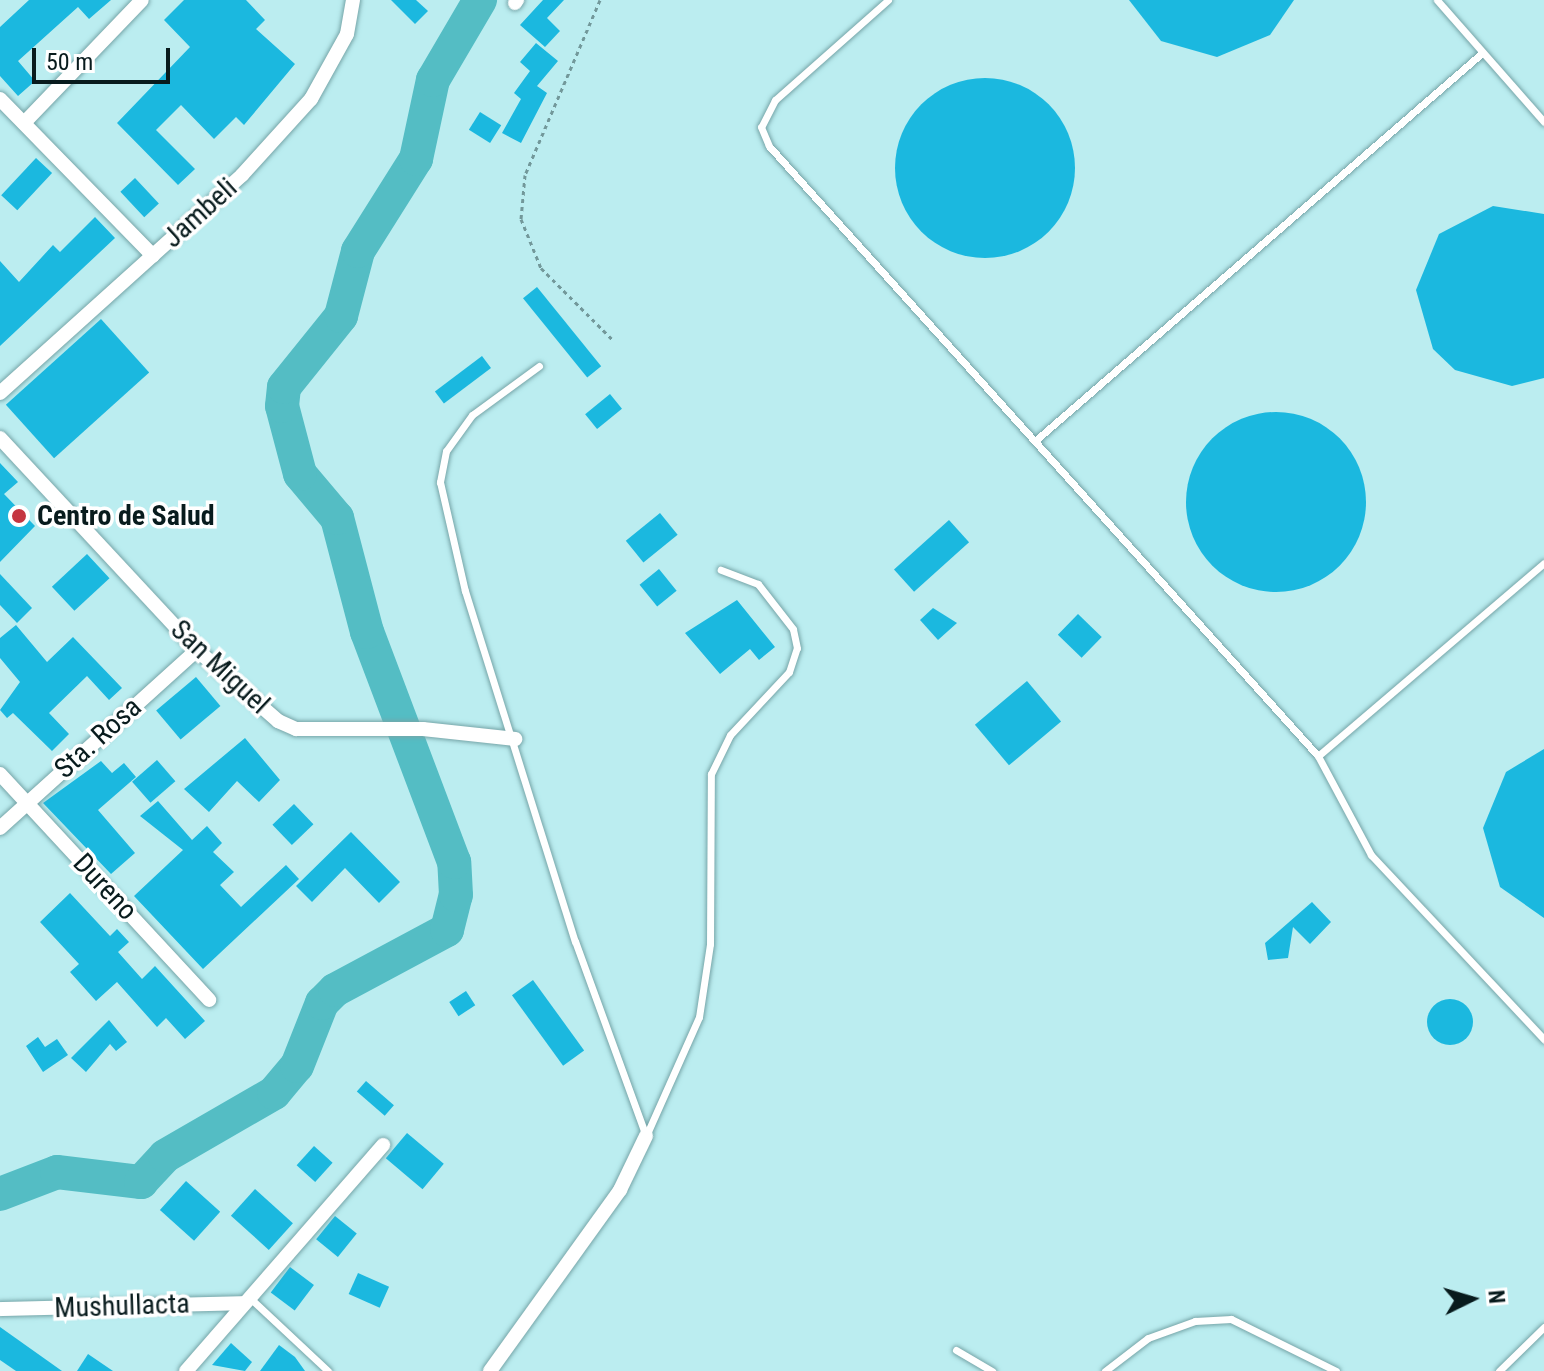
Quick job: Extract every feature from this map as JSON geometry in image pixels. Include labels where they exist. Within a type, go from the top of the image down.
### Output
[{"type":"street","points":[[24,123],[142,0]]},
{"type":"street","name":"Jambeli","points":[[0,393],[242,175],[311,99],[347,34],[353,0]]},
{"type":"street","points":[[0,99],[153,256]]},
{"type":"street","name":"San Miguel","points":[[0,438],[197,650],[278,721],[296,729],[423,729],[515,739]]},
{"type":"street","name":"Sta. Rosa","points":[[0,828],[197,650]]},
{"type":"street","name":"Dureno","points":[[0,774],[209,1000]]},
{"type":"street","points":[[490,1371],[620,1190],[646,1136]]},
{"type":"street","points":[[186,1371],[383,1145]]},
{"type":"street","name":"Mushullacta","points":[[0,1309],[246,1300]]},
{"type":"lane","points":[[888,0],[775,100],[761,127],[769,146],[1318,756],[1371,855],[1544,1039]]},
{"type":"lane","points":[[1437,0],[1544,122]]},
{"type":"lane","points":[[1036,440],[1482,53]]},
{"type":"lane","points":[[539,366],[472,415],[446,451],[440,482],[465,591],[515,739],[575,941],[646,1136]]},
{"type":"lane","points":[[1318,756],[1544,563]]},
{"type":"lane","points":[[646,1136],[699,1017],[710,944],[711,774],[730,735],[789,672],[797,648],[793,629],[758,584],[721,570]]},
{"type":"lane","points":[[246,1300],[328,1371]]},
{"type":"lane","points":[[1105,1371],[1148,1338],[1195,1321],[1231,1319],[1336,1371]]},
{"type":"lane","points":[[1499,1371],[1544,1327]]},
{"type":"lane","points":[[956,1350],[992,1371]]},
{"type":"path","points":[[600,0],[525,175],[521,219],[541,268],[614,341]]},
{"type":"building","points":[[29,0],[111,0],[89,19],[78,7],[18,61],[35,81],[18,96],[0,76],[0,27]]},
{"type":"building","points":[[184,0],[246,0],[265,20],[256,29],[295,64],[244,125],[236,117],[214,139],[181,105],[156,130],[195,169],[178,185],[117,123],[190,47],[164,20]]},
{"type":"building","points":[[391,0],[416,0],[428,11],[415,24]]},
{"type":"building","points":[[543,0],[564,0],[547,18],[560,31],[545,47],[520,25]]},
{"type":"building","points":[[1129,0],[1294,0],[1270,35],[1217,57],[1161,41]]},
{"type":"building","points":[[536,43],[558,61],[537,86],[547,93],[521,143],[502,133],[521,99],[514,93],[530,71],[520,62]]},
{"type":"building","points":[[985,78],[1019,85],[1048,105],[1068,134],[1075,168],[1068,202],[1048,231],[1019,251],[985,258],[951,251],[922,231],[902,202],[895,168],[902,134],[922,105],[951,85]]},
{"type":"building","points":[[480,112],[501,125],[490,143],[469,130]]},
{"type":"building","points":[[36,158],[52,173],[17,210],[1,195]]},
{"type":"building","points":[[135,178],[159,204],[144,217],[120,192]]},
{"type":"building","points":[[1493,206],[1544,214],[1544,378],[1512,386],[1455,370],[1433,349],[1416,290],[1439,234]]},
{"type":"building","points":[[95,217],[115,238],[0,346],[0,261],[19,282],[53,245],[60,252]]},
{"type":"building","points":[[537,287],[601,366],[587,378],[523,298]]},
{"type":"building","points":[[101,319],[149,373],[54,458],[6,405]]},
{"type":"building","points":[[482,356],[491,368],[444,403],[435,392]]},
{"type":"building","points":[[610,394],[622,409],[597,429],[585,414]]},
{"type":"building","points":[[1276,412],[1310,419],[1339,439],[1359,468],[1366,502],[1359,536],[1339,565],[1310,585],[1276,592],[1242,585],[1213,565],[1193,536],[1186,502],[1193,468],[1213,439],[1242,419]]},
{"type":"building","points":[[0,463],[18,482],[4,494],[35,526],[0,562]]},
{"type":"building","points":[[660,513],[678,535],[643,562],[626,541]]},
{"type":"building","points":[[949,520],[969,542],[914,592],[894,570]]},
{"type":"building","points":[[87,554],[110,578],[74,611],[52,587]]},
{"type":"building","points":[[659,569],[677,591],[657,606],[640,585]]},
{"type":"building","points":[[0,574],[32,608],[17,623],[0,605]]},
{"type":"building","points":[[737,600],[775,647],[759,660],[750,649],[720,674],[685,633]]},
{"type":"building","points":[[933,608],[957,623],[938,640],[920,620]]},
{"type":"building","points":[[1078,614],[1102,637],[1082,658],[1058,635]]},
{"type":"building","points":[[16,625],[47,662],[73,637],[122,688],[109,700],[87,676],[49,713],[69,734],[52,751],[13,713],[7,718],[0,710],[20,682],[0,658],[0,638]]},
{"type":"building","points":[[196,677],[220,706],[181,740],[156,710]]},
{"type":"building","points":[[1027,681],[1061,722],[1009,765],[975,725]]},
{"type":"building","points":[[245,738],[280,780],[259,802],[237,781],[209,812],[184,789]]},
{"type":"building","points":[[1544,749],[1544,918],[1500,887],[1483,828],[1506,772]]},
{"type":"building","points":[[157,760],[175,781],[150,803],[132,782]]},
{"type":"building","points":[[101,761],[112,773],[124,763],[136,777],[98,810],[135,853],[111,874],[43,803]]},
{"type":"building","points":[[158,801],[192,840],[207,826],[222,843],[213,852],[234,872],[220,885],[241,907],[286,865],[299,879],[203,969],[134,896],[183,850],[140,816]]},
{"type":"building","points":[[294,804],[313,824],[292,845],[272,825]]},
{"type":"building","points":[[351,832],[400,882],[379,903],[345,868],[312,902],[296,886]]},
{"type":"building","points":[[70,893],[110,936],[117,929],[129,942],[118,952],[142,979],[155,966],[205,1021],[185,1039],[166,1018],[157,1027],[117,982],[96,1001],[70,972],[79,964],[40,922]]},
{"type":"building","points":[[1312,902],[1331,922],[1310,944],[1293,927],[1288,958],[1268,960],[1265,943]]},
{"type":"building","points":[[533,980],[584,1050],[563,1066],[512,995]]},
{"type":"building","points":[[466,991],[475,1005],[458,1016],[449,1002]]},
{"type":"building","points":[[1450,999],[1466,1006],[1473,1022],[1466,1038],[1450,1045],[1434,1038],[1427,1022],[1434,1006]]},
{"type":"building","points":[[109,1020],[127,1042],[116,1051],[110,1044],[86,1072],[71,1058]]},
{"type":"building","points":[[38,1037],[45,1047],[57,1039],[68,1055],[43,1072],[26,1046]]},
{"type":"building","points":[[366,1081],[394,1105],[385,1116],[357,1092]]},
{"type":"building","points":[[407,1133],[444,1164],[423,1189],[386,1158]]},
{"type":"building","points":[[314,1146],[333,1163],[315,1182],[297,1165]]},
{"type":"building","points":[[186,1181],[220,1212],[194,1241],[160,1210]]},
{"type":"building","points":[[255,1189],[293,1223],[269,1250],[231,1216]]},
{"type":"building","points":[[335,1216],[357,1234],[338,1257],[316,1239]]},
{"type":"building","points":[[290,1267],[314,1285],[295,1311],[271,1293]]},
{"type":"building","points":[[358,1273],[389,1287],[380,1308],[349,1294]]},
{"type":"building","points":[[0,1327],[62,1371],[16,1371],[0,1360]]},
{"type":"building","points":[[231,1343],[252,1362],[245,1371],[212,1365]]},
{"type":"building","points":[[279,1345],[295,1357],[305,1371],[260,1371]]},
{"type":"building","points":[[88,1354],[113,1371],[77,1371]]},
{"type":"waterway","points":[[0,1194],[57,1172],[141,1182],[165,1156],[274,1093],[297,1066],[322,1003],[335,990],[447,930],[456,895],[454,862],[367,632],[337,518],[300,474],[282,406],[284,387],[341,316],[358,251],[416,159],[433,80],[480,0]]},
{"type":"place","name":"Centro de Salud","points":[[19,516]]}]
